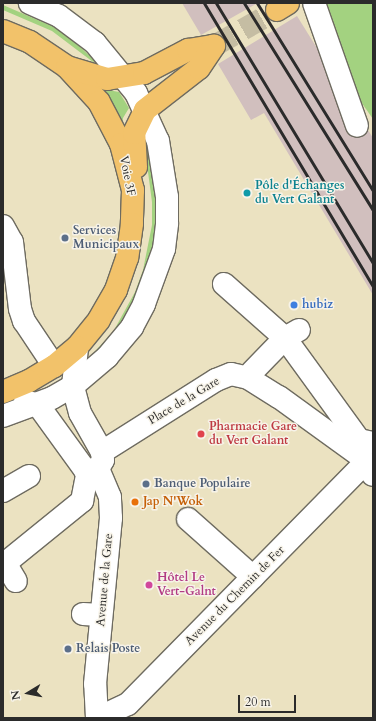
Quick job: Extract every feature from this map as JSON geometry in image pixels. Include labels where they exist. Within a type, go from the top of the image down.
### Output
[{"type":"main road","name":"Voie 3F","points":[[3,32],[30,42],[67,67],[99,102],[120,144],[133,190],[132,224],[127,258],[116,290],[99,320],[77,347],[48,370],[3,393]]},
{"type":"main road","points":[[67,67],[108,79],[152,70],[188,50],[214,46],[199,68],[145,110],[134,133],[137,162],[133,190]]},
{"type":"street","points":[[3,416],[38,405],[73,386],[107,357],[132,327],[154,279],[164,249],[167,197],[164,171],[158,141],[145,110],[125,76],[95,43],[59,16],[30,3]]},
{"type":"street","points":[[314,3],[357,126]]},
{"type":"street","points":[[3,226],[12,242],[20,309],[24,321],[48,370]]},
{"type":"street","points":[[224,284],[292,334],[365,453]]},
{"type":"street","points":[[3,293],[6,313],[12,329],[48,370]]},
{"type":"street","points":[[252,372],[292,334]]},
{"type":"street","points":[[8,570],[82,501],[96,464],[73,386],[77,347]]},
{"type":"street","name":"Place de la Gare","points":[[96,464],[216,380],[231,374],[248,378],[279,397],[359,455],[365,453]]},
{"type":"street","points":[[3,393],[38,405],[96,464]]},
{"type":"street","name":"Avenue du Chemin de Fer","points":[[98,718],[128,704],[253,577],[365,453]]},
{"type":"street","name":"Avenue de la Gare","points":[[96,464],[110,498],[92,614],[98,718]]},
{"type":"street","points":[[3,491],[29,476]]},
{"type":"street","points":[[188,519],[253,577]]},
{"type":"shaded area","points":[[182,3],[258,3],[201,35]]},
{"type":"shaded area","points":[[297,16],[373,138],[373,295],[264,113],[251,120],[218,64]]},
{"type":"green space","points":[[326,3],[373,3],[373,119],[354,92],[326,14]]},
{"type":"green space","points":[[3,5],[54,27],[74,41],[95,61],[93,62],[52,31],[3,10]]},
{"type":"green space","points":[[97,88],[119,92],[129,108],[123,118],[122,128]]},
{"type":"green space","points":[[144,142],[148,145],[158,203],[154,249],[139,294],[116,335],[84,363],[113,332],[135,292],[143,270],[152,225],[152,202]]},
{"type":"tunnel","points":[[214,46],[277,10]]},
{"type":"railway","points":[[204,3],[373,286]]},
{"type":"railway","points":[[216,3],[373,263]]},
{"type":"railway","points":[[244,3],[373,210]]},
{"type":"railway","points":[[257,3],[373,191]]},
{"type":"place","name":"Pôle d'Échanges du Vert Galant","points":[[247,193]]},
{"type":"place","name":"Services Municipaux","points":[[65,238]]},
{"type":"place","name":"hubiz","points":[[294,305]]},
{"type":"place","name":"Pharmacie Gare du Vert Galant","points":[[201,434]]},
{"type":"place","name":"Banque Populaire","points":[[146,484]]},
{"type":"place","name":"Jap N'Wok","points":[[135,502]]},
{"type":"place","name":"Hôtel Le Vert-Galnt","points":[[149,585]]},
{"type":"place","name":"Relais Poste","points":[[68,649]]}]
